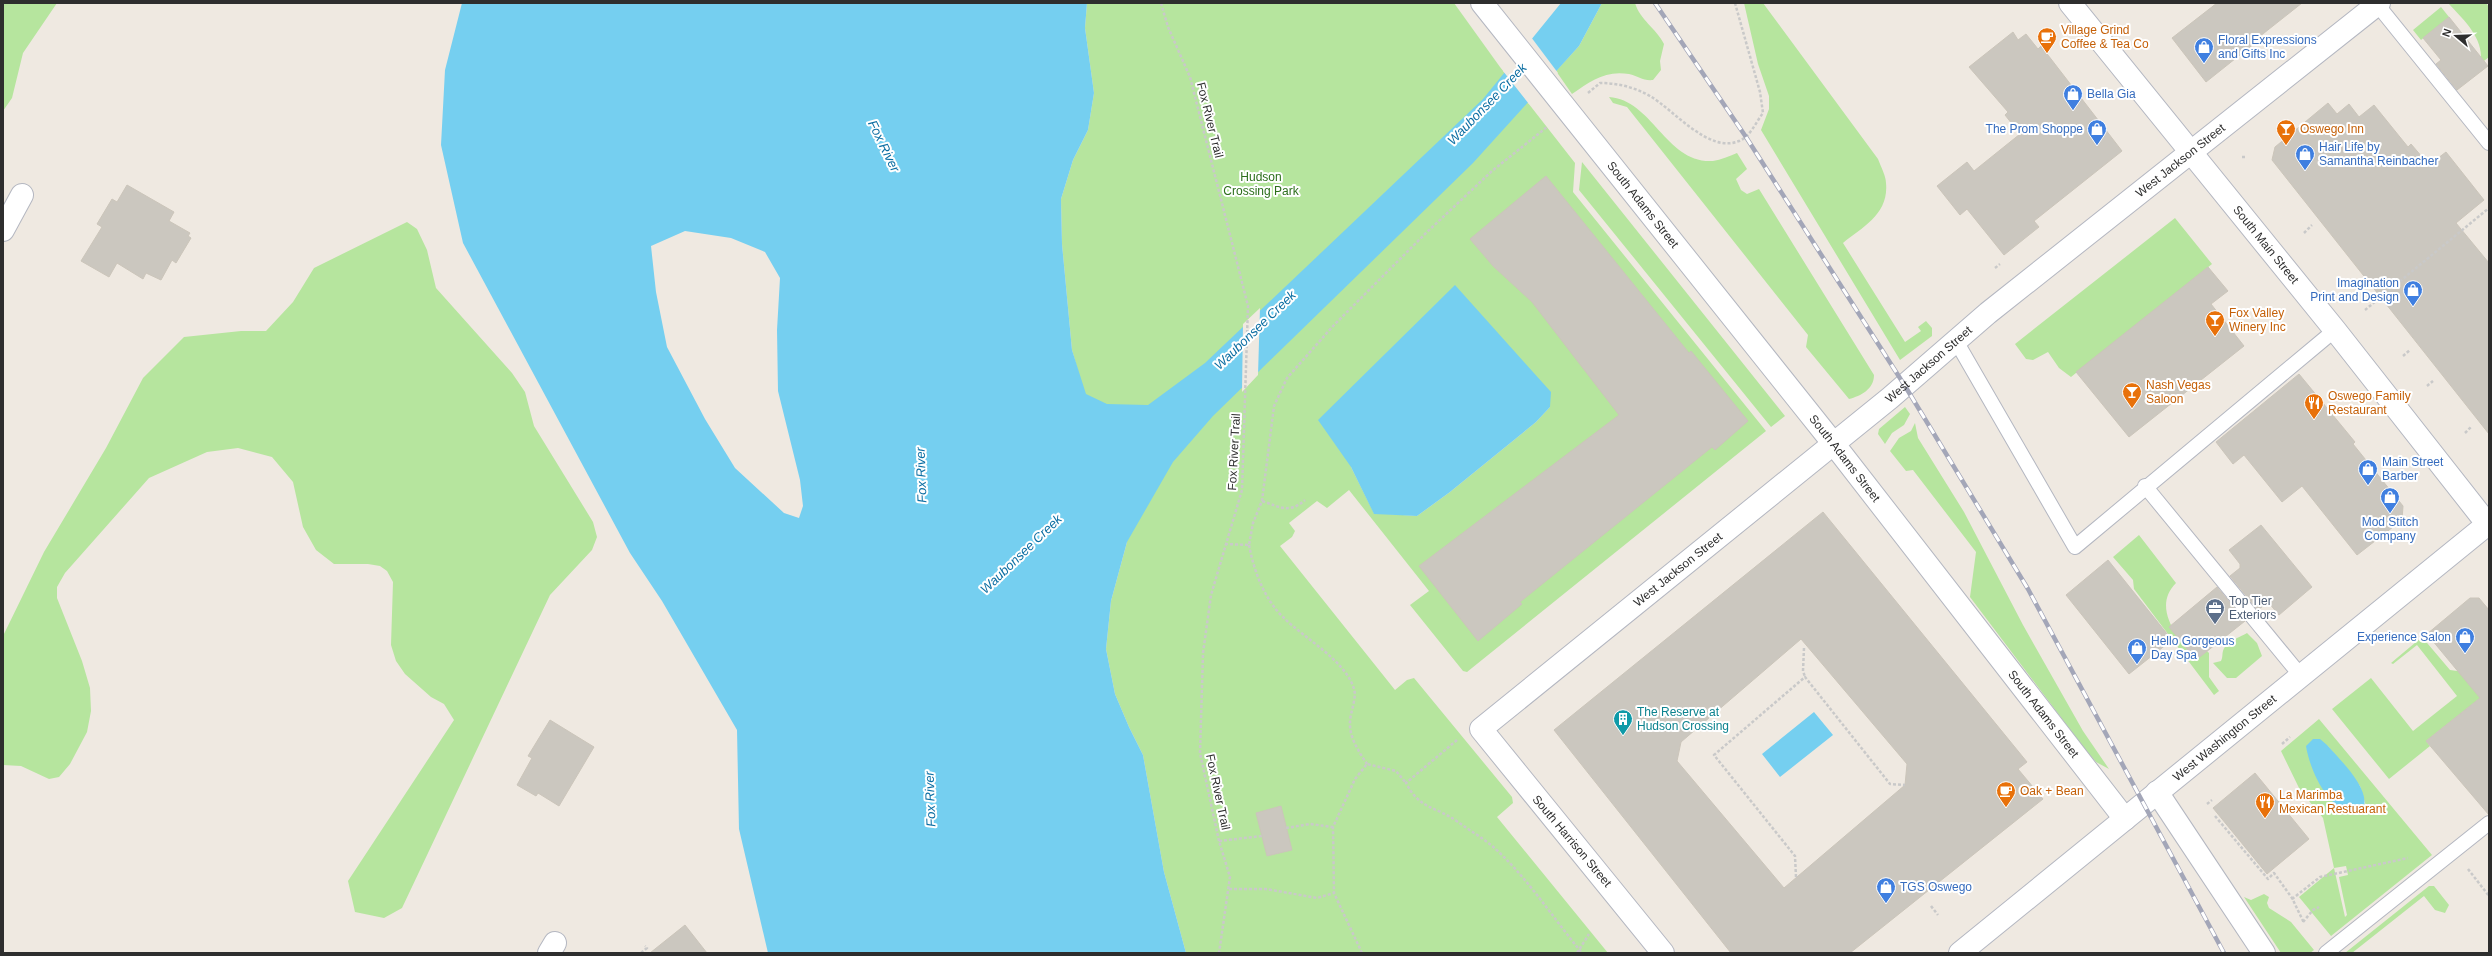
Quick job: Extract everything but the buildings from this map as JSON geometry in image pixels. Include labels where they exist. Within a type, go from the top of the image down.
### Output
[{"type":"street","name":"South Adams Street","points":[[1482,3],[1559,102],[1833,444],[2125,819]]},
{"type":"street","name":"South Main Street","points":[[2070,3],[2190,153],[2335,330],[2489,525]]},
{"type":"street","name":"West Jackson Street","points":[[1472,732],[1833,444],[1956,341],[2377,4]]},
{"type":"street","points":[[3,230],[22,195]]},
{"type":"street","name":"West Washington Street","points":[[1960,953],[2157,792],[2489,525]]},
{"type":"street","name":"South Harrison Street","points":[[1472,732],[1663,953]]},
{"type":"street","points":[[2157,792],[2264,953]]},
{"type":"lane","points":[[2377,4],[2489,143]]},
{"type":"lane","points":[[1956,341],[2075,547],[2146,486],[2335,330]]},
{"type":"lane","points":[[2146,486],[2301,676]]},
{"type":"lane","points":[[2326,953],[2489,823]]},
{"type":"path","name":"Fox River Trail","points":[[1161,3],[1168,27],[1190,77],[1248,306],[1246,422],[1242,490],[1211,595],[1203,653],[1200,753],[1219,841],[1230,877],[1219,953]]},
{"type":"path","points":[[1584,96],[1600,83],[1619,83],[1649,96],[1705,138],[1720,143],[1738,142],[1746,137],[1763,114],[1760,92],[1735,3]]},
{"type":"path","points":[[2092,98],[2096,95]]},
{"type":"path","points":[[1549,125],[1492,171],[1426,233],[1334,325],[1287,378],[1274,406],[1262,501],[1253,523],[1249,545],[1253,565],[1263,589],[1283,618],[1324,651],[1346,674],[1354,690],[1350,724],[1357,748],[1367,764],[1396,771],[1406,782],[1419,802],[1454,819],[1491,845],[1512,866],[1582,953]]},
{"type":"path","points":[[2366,310],[2489,208]]},
{"type":"path","points":[[2304,233],[2312,226]]},
{"type":"path","points":[[1995,268],[2000,264]]},
{"type":"path","points":[[2403,356],[2410,350]]},
{"type":"path","points":[[2427,386],[2433,381]]},
{"type":"path","points":[[2465,433],[2471,427]]},
{"type":"path","points":[[1262,501],[1288,509],[1295,508],[1305,500]]},
{"type":"path","points":[[1225,544],[1249,545]]},
{"type":"path","points":[[1804,648],[1803,671],[1805,677],[1890,784],[1905,785]]},
{"type":"path","points":[[1796,877],[1795,856],[1714,755],[1805,677]]},
{"type":"path","points":[[1406,782],[1472,732]]},
{"type":"path","points":[[2282,744],[2290,737]]},
{"type":"path","points":[[1362,953],[1334,893],[1333,827],[1355,779],[1367,764]]},
{"type":"path","points":[[2207,804],[2212,800]]},
{"type":"path","points":[[2215,816],[2268,879],[2274,874],[2292,899],[2304,923],[2313,910],[2319,907]]},
{"type":"path","points":[[1286,828],[1310,824],[1333,827]]},
{"type":"path","points":[[1219,841],[1262,836]]},
{"type":"path","points":[[2292,899],[2320,877],[2416,856]]},
{"type":"path","points":[[2463,863],[2489,896]]},
{"type":"path","points":[[1229,889],[1266,889],[1317,898],[1334,893]]},
{"type":"path","points":[[1931,906],[1938,915]]},
{"type":"path","points":[[1577,953],[1589,934]]},
{"type":"path","points":[[641,953],[647,948],[645,946]]},
{"type":"green space","points":[[3,3],[57,3],[23,53],[12,98],[3,111]]},
{"type":"green space","name":"Hudson Crossing Park","points":[[1087,3],[1454,3],[1500,67],[1575,163],[1573,192],[1766,431],[1467,672],[1463,671],[1410,605],[1429,591],[1349,490],[1327,508],[1317,501],[1289,523],[1295,531],[1292,537],[1280,546],[1395,690],[1407,680],[1414,678],[1512,797],[1513,803],[1497,817],[1608,953],[1186,953],[1164,872],[1143,755],[1115,694],[1106,649],[1111,601],[1127,542],[1072,350],[1062,244],[1061,199],[1073,160],[1088,130],[1094,93],[1085,28]],"holes":[[[1550,407],[1536,422],[1450,492],[1417,516],[1374,513],[1351,467]]]},
{"type":"green space","points":[[1602,3],[1635,3],[1644,19],[1661,38],[1664,44],[1660,61],[1661,70],[1653,80],[1620,73],[1605,75],[1592,81],[1572,94],[1556,71],[1579,46]]},
{"type":"green space","points":[[1744,3],[1763,3],[1878,159],[1886,180],[1886,194],[1883,203],[1873,219],[1843,243],[1905,342],[1921,331],[1918,327],[1926,321],[1932,328],[1932,336],[1900,360],[1761,130],[1769,109],[1769,96],[1758,64]]},
{"type":"green space","points":[[2448,3],[2486,3],[2489,7],[2489,57],[2480,64],[2480,47],[2472,30]]},
{"type":"green space","points":[[2441,7],[2449,17],[2421,40],[2413,30]]},
{"type":"green space","points":[[1609,97],[1624,101],[1637,109],[1683,153],[1697,159],[1713,161],[1737,153],[1747,169],[1736,179],[1741,190],[1747,194],[1759,189],[1874,375],[1872,384],[1866,391],[1849,399],[1806,347],[1808,335],[1627,107],[1613,103]]},
{"type":"green space","points":[[1582,162],[1785,416],[1771,427],[1579,190]]},
{"type":"green space","points":[[2175,218],[2212,264],[2071,377],[2059,368],[2048,352],[2033,360],[2026,359],[2015,344]]},
{"type":"green space","points":[[407,222],[417,229],[427,250],[436,288],[512,373],[525,392],[534,426],[593,522],[597,537],[592,550],[550,595],[402,908],[384,918],[355,912],[348,881],[454,720],[444,704],[431,697],[405,674],[396,661],[391,645],[393,582],[387,571],[380,566],[368,564],[334,564],[316,550],[303,527],[293,482],[272,457],[238,448],[207,452],[149,478],[65,573],[57,587],[57,598],[82,661],[90,688],[91,711],[87,732],[70,764],[59,777],[49,779],[21,766],[3,765],[3,636],[44,552],[106,448],[143,378],[184,337],[241,331],[266,331],[293,302],[314,268]]},
{"type":"green space","points":[[1905,407],[1910,414],[1904,425],[1892,433],[1885,444],[1878,434],[1879,429]]},
{"type":"green space","points":[[1915,423],[1918,438],[1964,512],[2023,625],[2083,731],[2109,769],[2096,762],[2084,748],[1970,597],[1976,552],[1913,470],[1906,471],[1890,451],[1899,438],[1911,431]]},
{"type":"green space","points":[[2139,535],[2176,583],[2169,593],[2166,603],[2170,623],[2175,633],[2195,660],[2207,651],[2209,653],[2209,677],[2219,691],[2214,695],[2134,589],[2133,580],[2113,557]]},
{"type":"green space","points":[[2247,633],[2257,643],[2262,656],[2236,678],[2227,678],[2213,663],[2221,661],[2223,651],[2227,645]]},
{"type":"green space","points":[[2422,637],[2450,670],[2457,671],[2471,660],[2489,691],[2426,741],[2430,746],[2389,779],[2332,709],[2371,678],[2413,731],[2457,696],[2417,645],[2393,664],[2391,663]]},
{"type":"green space","points":[[2319,719],[2432,855],[2331,936],[2299,897],[2334,868],[2323,818],[2300,790],[2281,751]],"holes":[[[2327,745],[2360,786],[2366,806]],[[2346,866],[2348,875],[2339,877],[2347,915],[2345,917],[2334,868]]]},
{"type":"green space","points":[[2429,886],[2434,886],[2449,905],[2445,913],[2435,910],[2424,896],[2352,953],[2345,953]]},
{"type":"green space","points":[[2264,894],[2269,897],[2267,903],[2269,908],[2291,922],[2314,950],[2310,953],[2281,953],[2244,897],[2251,900]]},
{"type":"water","points":[[462,3],[1087,3],[1085,28],[1094,93],[1088,130],[1073,160],[1061,199],[1062,244],[1072,350],[1086,394],[1107,404],[1148,405],[1205,363],[1483,99],[1561,3],[1602,3],[1579,46],[1473,163],[1213,416],[1173,462],[1127,542],[1111,601],[1106,649],[1115,694],[1143,755],[1164,872],[1186,953],[768,953],[739,829],[737,730],[662,601],[630,553],[463,243],[441,145],[445,70]],"holes":[[[685,231],[731,238],[765,252],[780,278],[777,330],[778,391],[800,480],[803,506],[799,518],[784,513],[735,468],[705,419],[667,347],[656,292],[651,246]]]},
{"type":"water","points":[[1455,285],[1551,392],[1550,407],[1536,422],[1450,492],[1417,516],[1374,514],[1351,467],[1318,420]]},
{"type":"water","points":[[1814,712],[1833,735],[1780,777],[1762,754]]},
{"type":"water","points":[[2313,739],[2320,739],[2327,745],[2347,767],[2360,786],[2364,795],[2364,804],[2361,812],[2350,812],[2340,807],[2331,800],[2323,790],[2312,768],[2306,746]]},
{"type":"pier","points":[[1531,37],[1558,73],[1529,104],[1503,71]]},
{"type":"pier","points":[[1260,308],[1258,375],[1242,392],[1243,324]]},
{"type":"railway","points":[[1655,3],[1746,137],[1905,386],[2028,589],[2224,953]]},
{"type":"place","name":"Village Grind Coffee & Tea Co","points":[[2047,54]]},
{"type":"place","name":"Floral Expressions and Gifts Inc","points":[[2204,64]]},
{"type":"place","name":"Bella Gia","points":[[2073,111]]},
{"type":"place","name":"The Prom Shoppe","points":[[2097,146]]},
{"type":"place","name":"Oswego Inn","points":[[2286,146]]},
{"type":"place","name":"Hair Life by Samantha Reinbacher","points":[[2305,171]]},
{"type":"place","name":"Imagination Print and Design","points":[[2413,307]]},
{"type":"place","name":"Fox Valley Winery Inc","points":[[2215,337]]},
{"type":"place","name":"Nash Vegas Saloon","points":[[2132,409]]},
{"type":"place","name":"Oswego Family Restaurant","points":[[2314,420]]},
{"type":"place","name":"Main Street Barber","points":[[2368,486]]},
{"type":"place","name":"Mod Stitch Company","points":[[2390,514]]},
{"type":"place","name":"Top Tier Exteriors","points":[[2215,625]]},
{"type":"place","name":"Experience Salon","points":[[2465,654]]},
{"type":"place","name":"Hello Gorgeous Day Spa","points":[[2137,665]]},
{"type":"place","name":"The Reserve at Hudson Crossing","points":[[1623,736]]},
{"type":"place","name":"Oak + Bean","points":[[2006,808]]},
{"type":"place","name":"La Marimba Mexican Restuarant","points":[[2265,819]]},
{"type":"place","name":"TGS Oswego","points":[[1886,904]]},
{"type":"water label","name":"Waubonsee Creek","points":[[1487,104]]},
{"type":"water label","name":"Fox River","points":[[884,146]]},
{"type":"water label","name":"Waubonsee Creek","points":[[1255,330]]},
{"type":"water label","name":"Fox River","points":[[921,475]]},
{"type":"water label","name":"Waubonsee Creek","points":[[1021,554]]},
{"type":"water label","name":"Fox River","points":[[930,799]]}]
